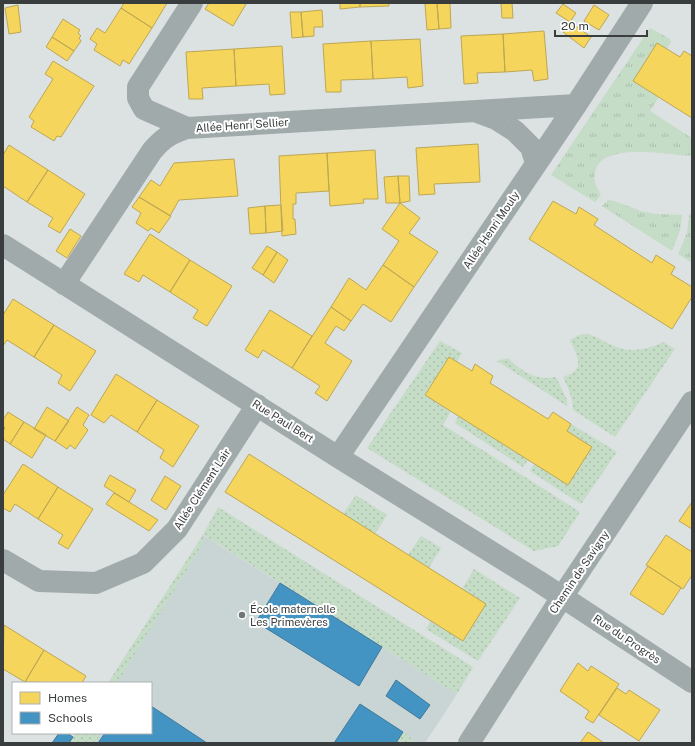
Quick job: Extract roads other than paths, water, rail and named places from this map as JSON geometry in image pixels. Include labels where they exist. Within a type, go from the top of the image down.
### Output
[{"type":"street","points":[[187,128],[144,109],[138,98],[138,87],[192,3]]},
{"type":"street","name":"Allée Henri Mouly","points":[[338,456],[576,105],[642,3]]},
{"type":"street","name":"Allée Henri Sellier","points":[[64,284],[152,151],[161,140],[187,128],[576,105]]},
{"type":"street","name":"Allée Henri Sellier","points":[[474,111],[496,119],[515,132],[531,147],[536,163]]},
{"type":"street","name":"Rue Paul Bert","points":[[3,245],[562,597]]},
{"type":"street","name":"Chemin de Savigny","points":[[469,743],[562,597],[692,402]]},
{"type":"street","name":"Allée Clément Lair","points":[[3,560],[39,581],[96,583],[143,563],[177,530],[257,405]]},
{"type":"street","name":"Rue du Progrès","points":[[562,597],[692,682]]},
{"type":"place","name":"École maternelle Les Primevères","points":[[242,615]]}]
